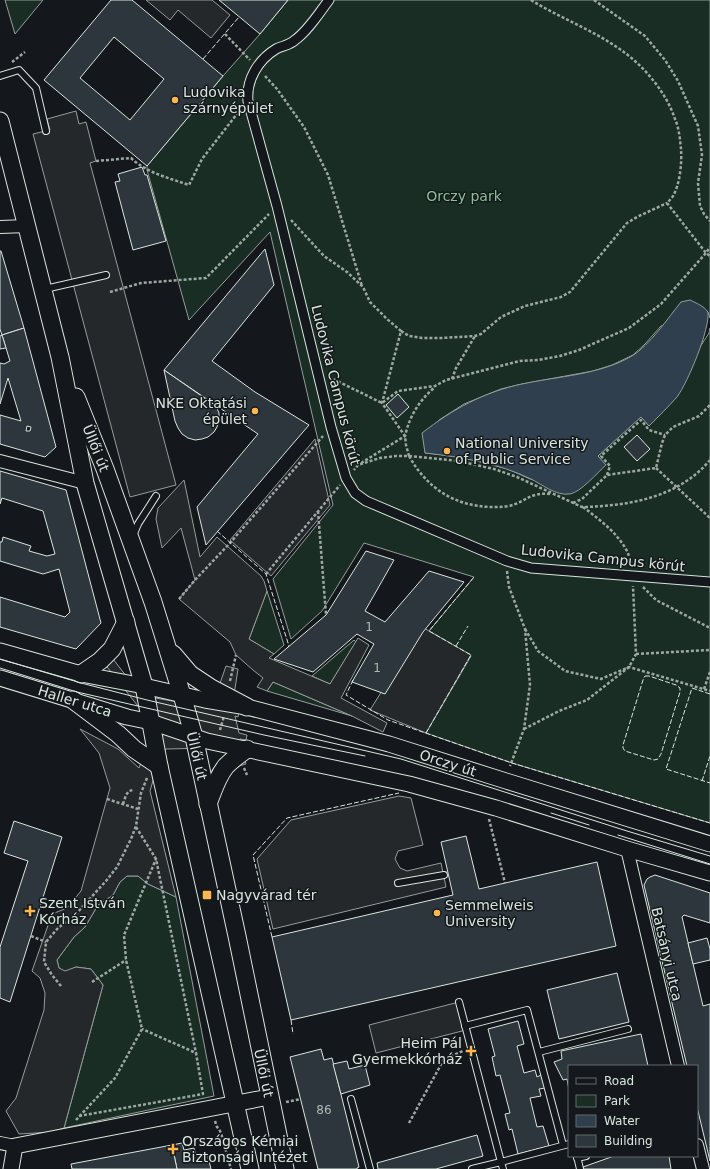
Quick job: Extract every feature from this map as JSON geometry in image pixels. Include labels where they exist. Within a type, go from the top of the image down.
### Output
[{"type":"main road","name":"Üllői út","points":[[0,121],[60,357],[86,484],[144,686],[159,766],[250,1169]]},
{"type":"main road","name":"Üllői út","points":[[60,357],[105,469],[131,541],[167,647],[194,737],[275,1100],[285,1169]]},
{"type":"main road","points":[[82,674],[112,650],[126,622]]},
{"type":"main road","points":[[167,647],[190,674],[210,688],[247,707]]},
{"type":"main road","points":[[73,700],[118,734],[134,749],[159,766]]},
{"type":"main road","points":[[208,805],[224,769],[246,749]]},
{"type":"street","name":"Ludovika Campus körút","points":[[329,0],[296,40],[276,49],[257,67],[248,84],[247,92],[277,206],[331,427],[346,478],[356,493],[366,501],[507,562],[530,568],[710,582]]},
{"type":"street","points":[[0,227],[27,226]]},
{"type":"street","points":[[0,461],[86,484]]},
{"type":"street","name":"Haller utca","points":[[0,651],[82,674],[182,695]]},
{"type":"street","name":"Haller utca","points":[[0,678],[151,722],[194,737]]},
{"type":"street","name":"Orczy út","points":[[182,695],[247,707],[389,744],[513,784],[710,844]]},
{"type":"street","name":"Orczy út","points":[[194,737],[409,784],[486,805],[710,873]]},
{"type":"street","name":"Batsányi utca","points":[[627,849],[678,1065]]},
{"type":"street","points":[[0,1143],[15,1146],[235,1103],[275,1100]]},
{"type":"street","points":[[11,1169],[15,1146]]},
{"type":"street","points":[[698,1149],[703,1169]]},
{"type":"lane","points":[[0,76],[19,70],[36,88],[46,131]]},
{"type":"lane","points":[[43,290],[106,276]]},
{"type":"lane","points":[[131,541],[138,524],[156,496]]},
{"type":"lane","points":[[398,883],[444,875]]},
{"type":"lane","points":[[459,1002],[503,1169]]},
{"type":"lane","points":[[465,1026],[527,1010],[566,1145],[472,1169]]},
{"type":"lane","points":[[538,1052],[628,1029]]},
{"type":"lane","points":[[351,1099],[370,1169]]},
{"type":"lane","points":[[577,1157],[580,1169]]},
{"type":"path","points":[[225,34],[277,89],[304,126],[328,175],[363,287],[370,302],[387,319],[409,336],[422,338],[475,336],[481,334],[501,317],[525,306],[561,297],[570,292],[627,224],[637,217],[667,203],[673,196],[680,173],[681,154],[675,118],[667,101],[654,81],[638,64],[621,50],[583,27],[531,0]]},
{"type":"path","points":[[594,0],[645,36],[665,60],[678,81],[698,126],[702,155],[698,183],[700,206],[710,221]]},
{"type":"path","points":[[11,64],[25,52]]},
{"type":"path","points":[[96,161],[131,158],[147,170],[189,185],[202,159],[248,100]]},
{"type":"path","points":[[667,203],[706,254],[710,256]]},
{"type":"path","points":[[110,292],[141,283],[206,278],[277,206],[296,224],[324,256],[347,272],[363,287]]},
{"type":"path","points":[[552,494],[536,494],[516,504],[505,507],[476,506],[454,500],[442,493],[428,482],[409,456],[405,436],[409,420],[416,407],[435,386],[446,380],[514,363],[560,356],[579,350],[629,328],[661,304],[706,254],[710,247]]},
{"type":"path","points":[[382,403],[401,331]]},
{"type":"path","points":[[452,379],[456,368],[475,336]]},
{"type":"path","points":[[318,372],[382,403],[405,436]]},
{"type":"path","points":[[382,403],[398,391],[435,386]]},
{"type":"path","points":[[656,468],[665,435],[673,427],[699,416],[710,406]]},
{"type":"path","points":[[572,503],[582,499],[607,475],[610,466],[601,456],[641,420],[649,430],[665,435]]},
{"type":"path","points":[[179,600],[331,427]]},
{"type":"path","points":[[266,574],[318,510],[358,465],[405,436]]},
{"type":"path","points":[[358,465],[380,458],[409,456],[458,461],[494,469],[517,477],[582,507],[597,517],[618,537],[628,554],[632,576],[636,654],[629,667],[587,700],[559,711],[524,729]]},
{"type":"path","points":[[582,507],[643,500],[677,487],[696,474],[710,460]]},
{"type":"path","points":[[607,475],[656,468]]},
{"type":"path","points":[[656,468],[710,518]]},
{"type":"path","points":[[318,510],[326,615]]},
{"type":"path","points":[[507,562],[509,587],[525,629],[538,651],[565,671],[601,679],[629,667],[710,691]]},
{"type":"path","points":[[632,576],[656,600],[710,628]]},
{"type":"path","points":[[510,766],[524,729],[530,685],[525,629]]},
{"type":"path","points":[[636,654],[710,650]]},
{"type":"path","points":[[232,668],[236,655]]},
{"type":"path","points":[[704,689],[710,672]]},
{"type":"path","points":[[123,804],[126,795],[129,791],[133,790]]},
{"type":"path","points":[[61,986],[44,962],[46,942],[58,928],[74,916],[117,867],[125,853],[136,826],[141,793]]},
{"type":"path","points":[[107,799],[138,809]]},
{"type":"path","points":[[486,805],[505,883]]},
{"type":"path","points":[[78,1116],[203,1094],[156,859],[136,826]]},
{"type":"path","points":[[62,1137],[78,1116],[115,1078],[142,1029],[126,960],[124,935],[156,859]]},
{"type":"path","points":[[31,936],[46,942]]},
{"type":"path","points":[[92,982],[126,960]]},
{"type":"path","points":[[142,1029],[196,1053]]},
{"type":"path","points":[[409,1123],[444,1059],[471,1048]]},
{"type":"path","points":[[275,1100],[301,1099]]},
{"type":"path","points":[[217,1127],[221,1132],[231,1169]]},
{"type":"green space","points":[[5,0],[43,0],[15,34]]},
{"type":"green space","name":"Orczy park","points":[[288,0],[710,0],[710,318],[708,312],[661,326],[633,355],[612,365],[593,371],[501,389],[464,404],[439,420],[425,453],[457,456],[508,469],[530,479],[580,489],[605,465],[598,456],[641,416],[649,426],[709,333],[710,328],[710,823],[512,763],[426,733],[471,656],[429,631],[474,577],[364,543],[322,611],[291,639],[273,579],[333,505],[270,232],[189,320],[147,170],[147,166]]},
{"type":"green space","points":[[267,591],[284,645],[274,654],[249,639]]},
{"type":"green space","points":[[354,640],[356,642],[330,684],[312,676]]},
{"type":"green space","points":[[273,682],[352,716],[267,691]]},
{"type":"green space","points":[[127,876],[138,876],[148,884],[176,897],[214,1096],[64,1128],[103,985],[91,969],[76,967],[65,972],[59,968],[57,960],[74,937],[85,927],[98,905],[113,895],[120,882]]},
{"type":"shaded area","points":[[146,0],[212,0],[230,15],[211,38],[178,10],[170,20]]},
{"type":"shaded area","points":[[76,111],[79,124],[86,122],[96,161],[90,163],[176,485],[130,497],[33,134],[50,130],[47,119]]},
{"type":"shaded area","points":[[315,439],[330,505],[271,576],[230,540]]},
{"type":"shaded area","points":[[184,480],[200,557],[217,537],[261,576],[264,581],[267,591],[249,639],[274,654],[269,658],[330,684],[358,638],[369,645],[341,698],[387,723],[383,732],[352,716],[273,682],[267,691],[257,687],[263,678],[236,655],[230,642],[179,599],[195,580],[181,528],[162,548],[156,519],[158,508]]},
{"type":"shaded area","points":[[422,627],[471,655],[426,733],[370,710]]},
{"type":"shaded area","points":[[103,646],[130,681],[150,697],[178,702],[219,686],[226,666],[238,669],[234,695],[239,711],[238,717],[235,716],[239,733],[247,735],[246,740],[240,739],[240,745],[246,764],[239,766],[237,760],[229,753],[209,748],[166,749],[161,753],[150,791],[176,897],[148,884],[138,876],[127,876],[120,882],[113,895],[98,905],[85,927],[74,937],[57,960],[59,968],[65,971],[76,967],[91,969],[103,985],[64,1128],[51,1132],[19,1134],[6,1111],[16,1098],[44,1010],[45,993],[40,978],[32,971],[52,914],[67,908],[81,891],[110,788],[99,753],[80,729],[118,749],[139,768],[147,747],[141,710],[96,653]]},
{"type":"shaded area","points":[[399,796],[411,798],[423,845],[398,851],[395,859],[400,868],[407,871],[441,863],[446,887],[273,929],[257,859],[291,820]]},
{"type":"shaded area","points":[[459,1002],[466,1030],[376,1053],[369,1025]]},
{"type":"water","points":[[690,300],[700,305],[708,312],[708,320],[702,342],[682,390],[649,426],[641,417],[598,456],[606,465],[584,486],[574,493],[565,494],[555,492],[518,473],[492,465],[452,456],[425,453],[422,433],[445,416],[469,402],[508,387],[592,371],[632,356],[639,351],[658,331],[681,302]]},
{"type":"building","name":"Ludovika szárnyépület","points":[[111,0],[132,0],[223,76],[147,166],[44,80]],"holes":[[[114,37],[164,79],[130,120],[80,78]]]},
{"type":"building","points":[[219,0],[288,0],[260,34]]},
{"type":"building","points":[[142,167],[145,175],[147,175],[166,241],[133,250],[115,182],[120,181],[118,174]]},
{"type":"building","name":"NKE Oktatási épület","points":[[265,249],[274,285],[212,361],[255,392],[309,425],[206,545],[197,507],[258,434],[164,370]]},
{"type":"building","points":[[0,251],[24,328],[2,335],[0,329]]},
{"type":"building","points":[[24,328],[56,447],[45,457],[0,444],[0,415],[21,421],[8,378],[0,404],[0,363],[4,364],[10,361],[2,335]],"holes":[[[27,426],[31,427],[30,431],[26,431]]]},
{"type":"building","points":[[2,335],[6,348],[0,349],[0,336]]},
{"type":"building","points":[[164,370],[216,406],[219,413],[219,420],[214,432],[208,437],[195,440],[188,438],[182,434],[178,428],[175,421]]},
{"type":"building","points":[[398,394],[409,407],[397,418],[386,405]]},
{"type":"building","points":[[637,435],[650,449],[637,461],[624,447]]},
{"type":"building","points":[[0,471],[66,490],[101,623],[76,649],[0,627],[0,597],[65,617],[70,612],[59,569],[43,574],[0,561],[0,542],[2,542],[3,537],[31,546],[29,551],[47,556],[55,554],[43,511],[2,498],[0,504]]},
{"type":"building","points":[[366,551],[394,560],[365,611],[385,622],[429,571],[464,582],[423,632],[385,694],[352,682],[374,644],[357,634],[313,672],[274,659],[326,615]]},
{"type":"building","points":[[14,821],[62,837],[10,1002],[0,998],[0,947],[28,861],[4,853]]},
{"type":"building","points":[[466,836],[479,889],[597,862],[616,946],[291,1020],[272,937],[453,895],[441,842]]},
{"type":"building","points":[[655,875],[710,893],[710,923],[684,915],[682,917],[703,1006],[710,1004],[710,1161],[698,1111],[698,1065],[687,1065],[644,885],[650,877]]},
{"type":"building","points":[[707,938],[710,949],[710,960],[693,964],[688,943]]},
{"type":"building","points":[[617,973],[629,1022],[559,1039],[547,990]]},
{"type":"building","points":[[518,1021],[524,1044],[517,1046],[524,1073],[535,1070],[537,1077],[541,1075],[545,1088],[539,1089],[541,1096],[530,1098],[537,1127],[543,1126],[549,1146],[518,1154],[512,1129],[509,1130],[505,1114],[510,1113],[500,1075],[496,1076],[492,1057],[495,1056],[488,1029]]},
{"type":"building","points":[[641,1034],[648,1065],[568,1065],[568,1084],[567,1079],[563,1080],[554,1062],[562,1059],[561,1051]]},
{"type":"building","points":[[321,1049],[324,1060],[332,1058],[359,1167],[357,1169],[318,1169],[290,1057]]},
{"type":"building","points":[[347,1061],[349,1069],[365,1065],[370,1085],[341,1094],[333,1064]]},
{"type":"building","points":[[477,1135],[483,1156],[436,1169],[378,1169],[377,1163]]},
{"type":"building","points":[[182,1143],[184,1150],[194,1148],[196,1155],[207,1153],[211,1169],[177,1169],[172,1145]]},
{"type":"building","points":[[172,1145],[177,1169],[72,1169],[71,1164]]},
{"type":"building","points":[[611,1157],[669,1157],[671,1169],[583,1169],[583,1167]]},
{"type":"tram line","points":[[0,659],[81,683],[147,700],[401,759],[710,856]]},
{"type":"tram line","points":[[0,668],[77,692],[264,735],[365,756]]},
{"type":"tram line","points":[[551,813],[589,825]]},
{"type":"tram line","points":[[618,835],[710,864]]},
{"type":"fence","points":[[203,59],[239,17]]},
{"type":"fence","points":[[217,531],[266,574],[289,646],[287,648]]},
{"type":"fence","points":[[426,733],[471,655],[429,631],[474,577]]},
{"type":"fence","points":[[456,646],[468,626]]},
{"type":"fence","points":[[645,676],[676,685],[680,688],[661,754],[658,759],[654,760],[625,751],[623,748],[645,676]]},
{"type":"fence","points":[[353,680],[346,695],[388,720],[512,763],[710,823]]},
{"type":"fence","points":[[710,694],[692,688],[666,769],[710,783]]},
{"type":"fence","points":[[702,781],[710,756]]},
{"type":"fence","points":[[272,937],[253,855],[287,818],[399,793]]},
{"type":"fence","points":[[291,1020],[293,1034]]},
{"type":"place","name":"Ludovika szárnyépület","points":[[175,100]]},
{"type":"place","name":"NKE Oktatási épület","points":[[255,411]]},
{"type":"place","name":"National University of Public Service","points":[[447,451]]},
{"type":"place","name":"Nagyvárad tér","points":[[207,895]]},
{"type":"place","name":"Szent István Kórház","points":[[30,911]]},
{"type":"place","name":"Semmelweis University","points":[[437,913]]},
{"type":"place","name":"Heim Pál Gyermekkórház","points":[[471,1051]]},
{"type":"place","name":"Országos Kémiai Biztonsági Intézet","points":[[173,1149]]}]
